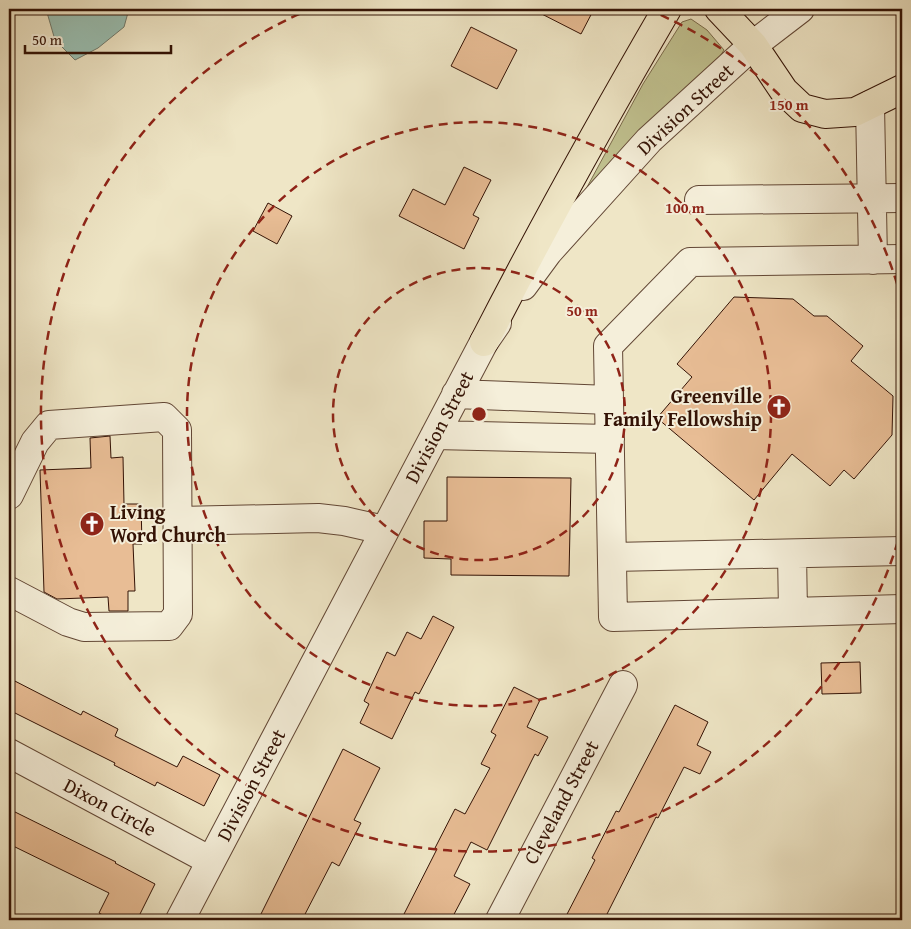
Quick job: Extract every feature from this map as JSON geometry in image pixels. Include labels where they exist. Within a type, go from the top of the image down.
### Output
[{"type":"main road","points":[[484,342],[596,131],[667,9]]},
{"type":"main road","points":[[718,9],[753,45],[784,91],[802,108],[825,114],[855,112],[902,90]]},
{"type":"street","name":"Division Street","points":[[180,920],[484,342],[548,252],[649,140],[753,45],[800,9]]},
{"type":"street","points":[[870,105],[873,260]]},
{"type":"street","points":[[699,200],[902,198]]},
{"type":"street","points":[[902,259],[690,262],[608,346],[613,617],[902,609]]},
{"type":"street","points":[[456,394],[609,400]]},
{"type":"street","points":[[9,495],[35,442],[49,425],[164,417],[177,430],[179,521],[178,614],[169,626],[84,627],[68,622],[9,590]]},
{"type":"street","points":[[434,435],[610,439]]},
{"type":"street","points":[[179,521],[318,518],[344,521],[384,530]]},
{"type":"street","points":[[612,557],[902,551]]},
{"type":"street","points":[[792,554],[793,612]]},
{"type":"street","name":"Cleveland Street","points":[[500,920],[623,684]]},
{"type":"street","name":"Dixon Circle","points":[[9,753],[211,861]]},
{"type":"green space","points":[[691,19],[707,30],[724,50],[714,66],[586,189],[643,84],[682,22]]},
{"type":"water","points":[[46,9],[129,9],[124,27],[98,48],[75,60],[55,40]]},
{"type":"building","points":[[532,9],[594,9],[581,34]]},
{"type":"building","points":[[471,27],[517,50],[497,89],[451,66]]},
{"type":"building","points":[[464,167],[491,180],[473,215],[479,218],[464,249],[399,216],[413,189],[445,205]]},
{"type":"building","points":[[268,203],[292,216],[277,244],[253,231]]},
{"type":"building","name":"Greenville Family Fellowship","points":[[734,297],[793,299],[814,316],[827,316],[863,346],[851,361],[893,396],[892,435],[854,479],[844,470],[830,486],[792,454],[754,500],[657,418],[692,377],[677,364]]},
{"type":"building","name":"Living Word Church","points":[[110,436],[111,458],[123,457],[124,504],[141,504],[142,544],[133,544],[135,591],[128,591],[128,611],[109,611],[108,597],[57,599],[44,592],[40,470],[91,468],[90,438]]},
{"type":"building","points":[[447,477],[571,478],[569,576],[451,575],[451,559],[424,558],[424,521],[447,521]]},
{"type":"building","points":[[433,616],[454,627],[419,694],[415,692],[392,739],[360,723],[369,704],[364,701],[387,652],[395,656],[407,632],[421,639]]},
{"type":"building","points":[[860,662],[861,693],[822,694],[821,663]]},
{"type":"building","points":[[9,678],[81,715],[83,711],[118,729],[115,736],[177,767],[183,756],[220,775],[204,806],[157,782],[155,786],[114,765],[115,763],[9,710]]},
{"type":"building","points":[[514,687],[540,700],[527,727],[548,737],[538,756],[535,754],[487,850],[471,842],[454,876],[470,884],[451,920],[401,920],[455,809],[465,814],[490,768],[481,764],[496,735],[491,732]]},
{"type":"building","points":[[675,705],[708,722],[697,745],[711,752],[700,774],[684,767],[658,818],[656,817],[604,920],[564,920],[595,860],[592,858],[616,811],[619,812]]},
{"type":"building","points":[[343,749],[380,768],[354,820],[361,823],[339,866],[332,862],[302,920],[258,920]]},
{"type":"building","points":[[9,809],[116,862],[155,884],[137,920],[112,920],[99,913],[109,893],[9,844]]},
{"type":"place","name":"Greenville Family Fellowship","points":[[779,407]]},
{"type":"place","name":"Living Word Church","points":[[92,524]]}]
